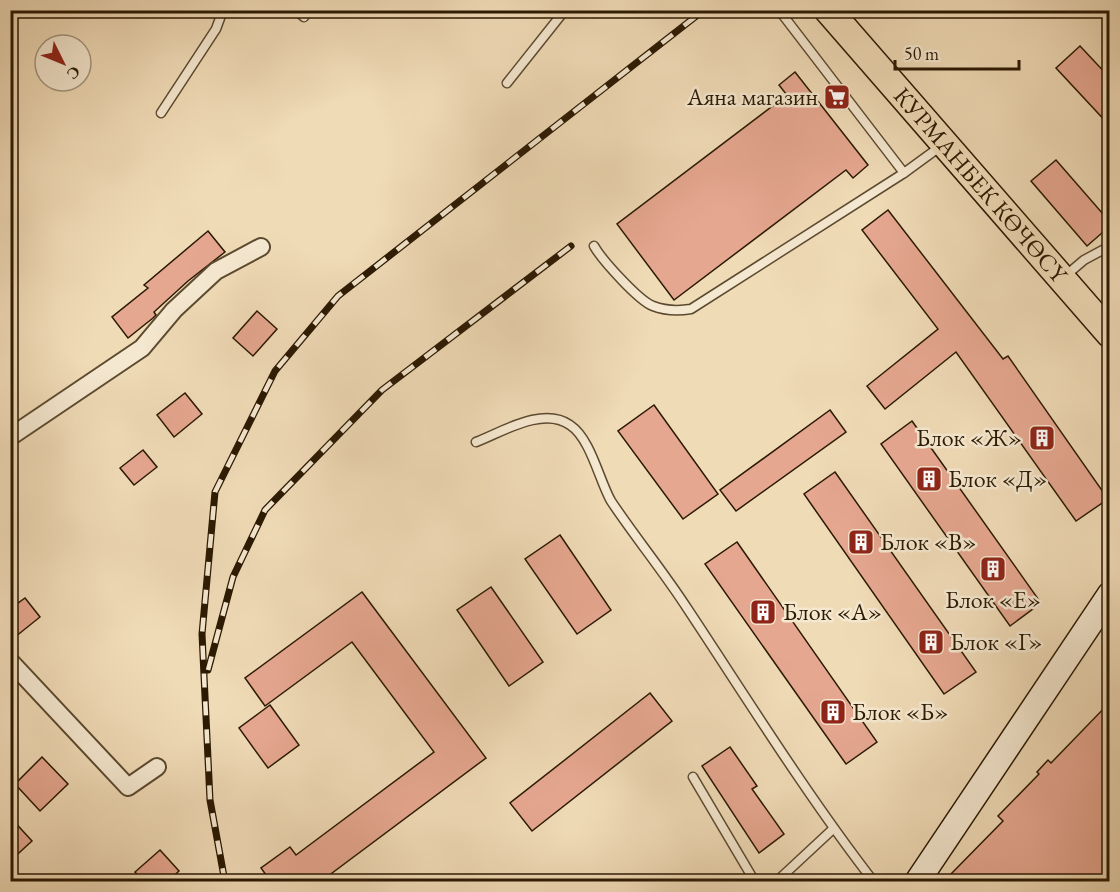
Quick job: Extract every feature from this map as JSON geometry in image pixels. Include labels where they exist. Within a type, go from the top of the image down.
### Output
[{"type":"main road","name":"КУРМАНБЕК КӨЧӨСҮ","points":[[828,10],[1110,334]]},
{"type":"main road","points":[[916,882],[1110,594]]},
{"type":"street","points":[[10,437],[142,348],[174,309],[216,271],[261,247]]},
{"type":"street","points":[[10,661],[128,787],[157,767]]},
{"type":"lane","points":[[161,113],[216,29],[223,10]]},
{"type":"lane","points":[[507,83],[565,10]]},
{"type":"lane","points":[[779,10],[904,174]]},
{"type":"lane","points":[[594,246],[602,261],[651,306],[676,311],[691,309],[904,174],[944,144]]},
{"type":"lane","points":[[1062,279],[1083,260],[1110,246]]},
{"type":"lane","points":[[476,442],[535,419],[556,420],[570,425],[596,465],[610,499],[671,583],[833,829],[874,882]]},
{"type":"lane","points":[[693,777],[755,882]]},
{"type":"lane","points":[[776,882],[833,829]]},
{"type":"building","points":[[1080,46],[1110,78],[1110,126],[1056,68]]},
{"type":"building","points":[[795,72],[868,165],[853,178],[846,170],[674,300],[617,224],[787,95],[779,85]]},
{"type":"building","points":[[1056,160],[1110,222],[1110,226],[1087,246],[1031,181]]},
{"type":"building","points":[[888,210],[1003,359],[1008,356],[1108,499],[1076,521],[956,352],[885,409],[867,386],[938,329],[862,230]]},
{"type":"building","points":[[208,231],[225,252],[188,281],[154,312],[156,315],[153,318],[128,338],[112,317],[148,288],[144,285]]},
{"type":"building","points":[[257,311],[277,329],[253,356],[233,338]]},
{"type":"building","points":[[185,393],[202,414],[174,437],[157,415]]},
{"type":"building","points":[[654,405],[718,494],[683,519],[618,431]]},
{"type":"building","points":[[830,410],[846,432],[736,511],[720,490]]},
{"type":"building","points":[[912,421],[1041,603],[1010,626],[881,444]]},
{"type":"building","points":[[143,450],[157,467],[134,485],[120,468]]},
{"type":"building","points":[[835,472],[976,672],[944,694],[804,494]]},
{"type":"building","points":[[560,535],[611,610],[577,634],[525,559]]},
{"type":"building","points":[[737,542],[877,742],[846,764],[705,564]]},
{"type":"building","points":[[491,587],[543,662],[509,686],[457,610]]},
{"type":"building","points":[[362,592],[486,758],[320,882],[271,882],[261,868],[290,847],[296,855],[434,752],[352,642],[265,706],[245,678]]},
{"type":"building","points":[[25,598],[40,617],[10,641],[10,609]]},
{"type":"building","points":[[650,693],[672,721],[532,831],[510,803]]},
{"type":"building","points":[[1110,702],[1110,882],[959,882],[951,874],[1003,821],[998,816],[1039,774],[1037,772],[1048,760],[1051,763]]},
{"type":"building","points":[[270,705],[299,745],[268,768],[239,728]]},
{"type":"building","points":[[730,747],[757,786],[752,789],[784,834],[759,853],[702,766]]},
{"type":"building","points":[[42,757],[68,784],[40,811],[15,784]]},
{"type":"building","points":[[10,817],[32,841],[10,861]]},
{"type":"building","points":[[160,850],[179,871],[167,882],[143,882],[135,872]]},
{"type":"railway","points":[[225,882],[210,800],[202,634],[215,492],[275,371],[338,296],[704,10]]},
{"type":"railway","points":[[208,670],[233,577],[265,510],[382,390],[571,246]]},
{"type":"place","name":"Аяна магазин","points":[[837,97]]},
{"type":"place","name":"Блок «Ж»","points":[[1042,438]]},
{"type":"place","name":"Блок «Д»","points":[[929,479]]},
{"type":"place","name":"Блок «В»","points":[[861,542]]},
{"type":"place","name":"Блок «Е»","points":[[993,569]]},
{"type":"place","name":"Блок «А»","points":[[763,612]]},
{"type":"place","name":"Блок «Г»","points":[[931,642]]},
{"type":"place","name":"Блок «Б»","points":[[833,712]]}]
